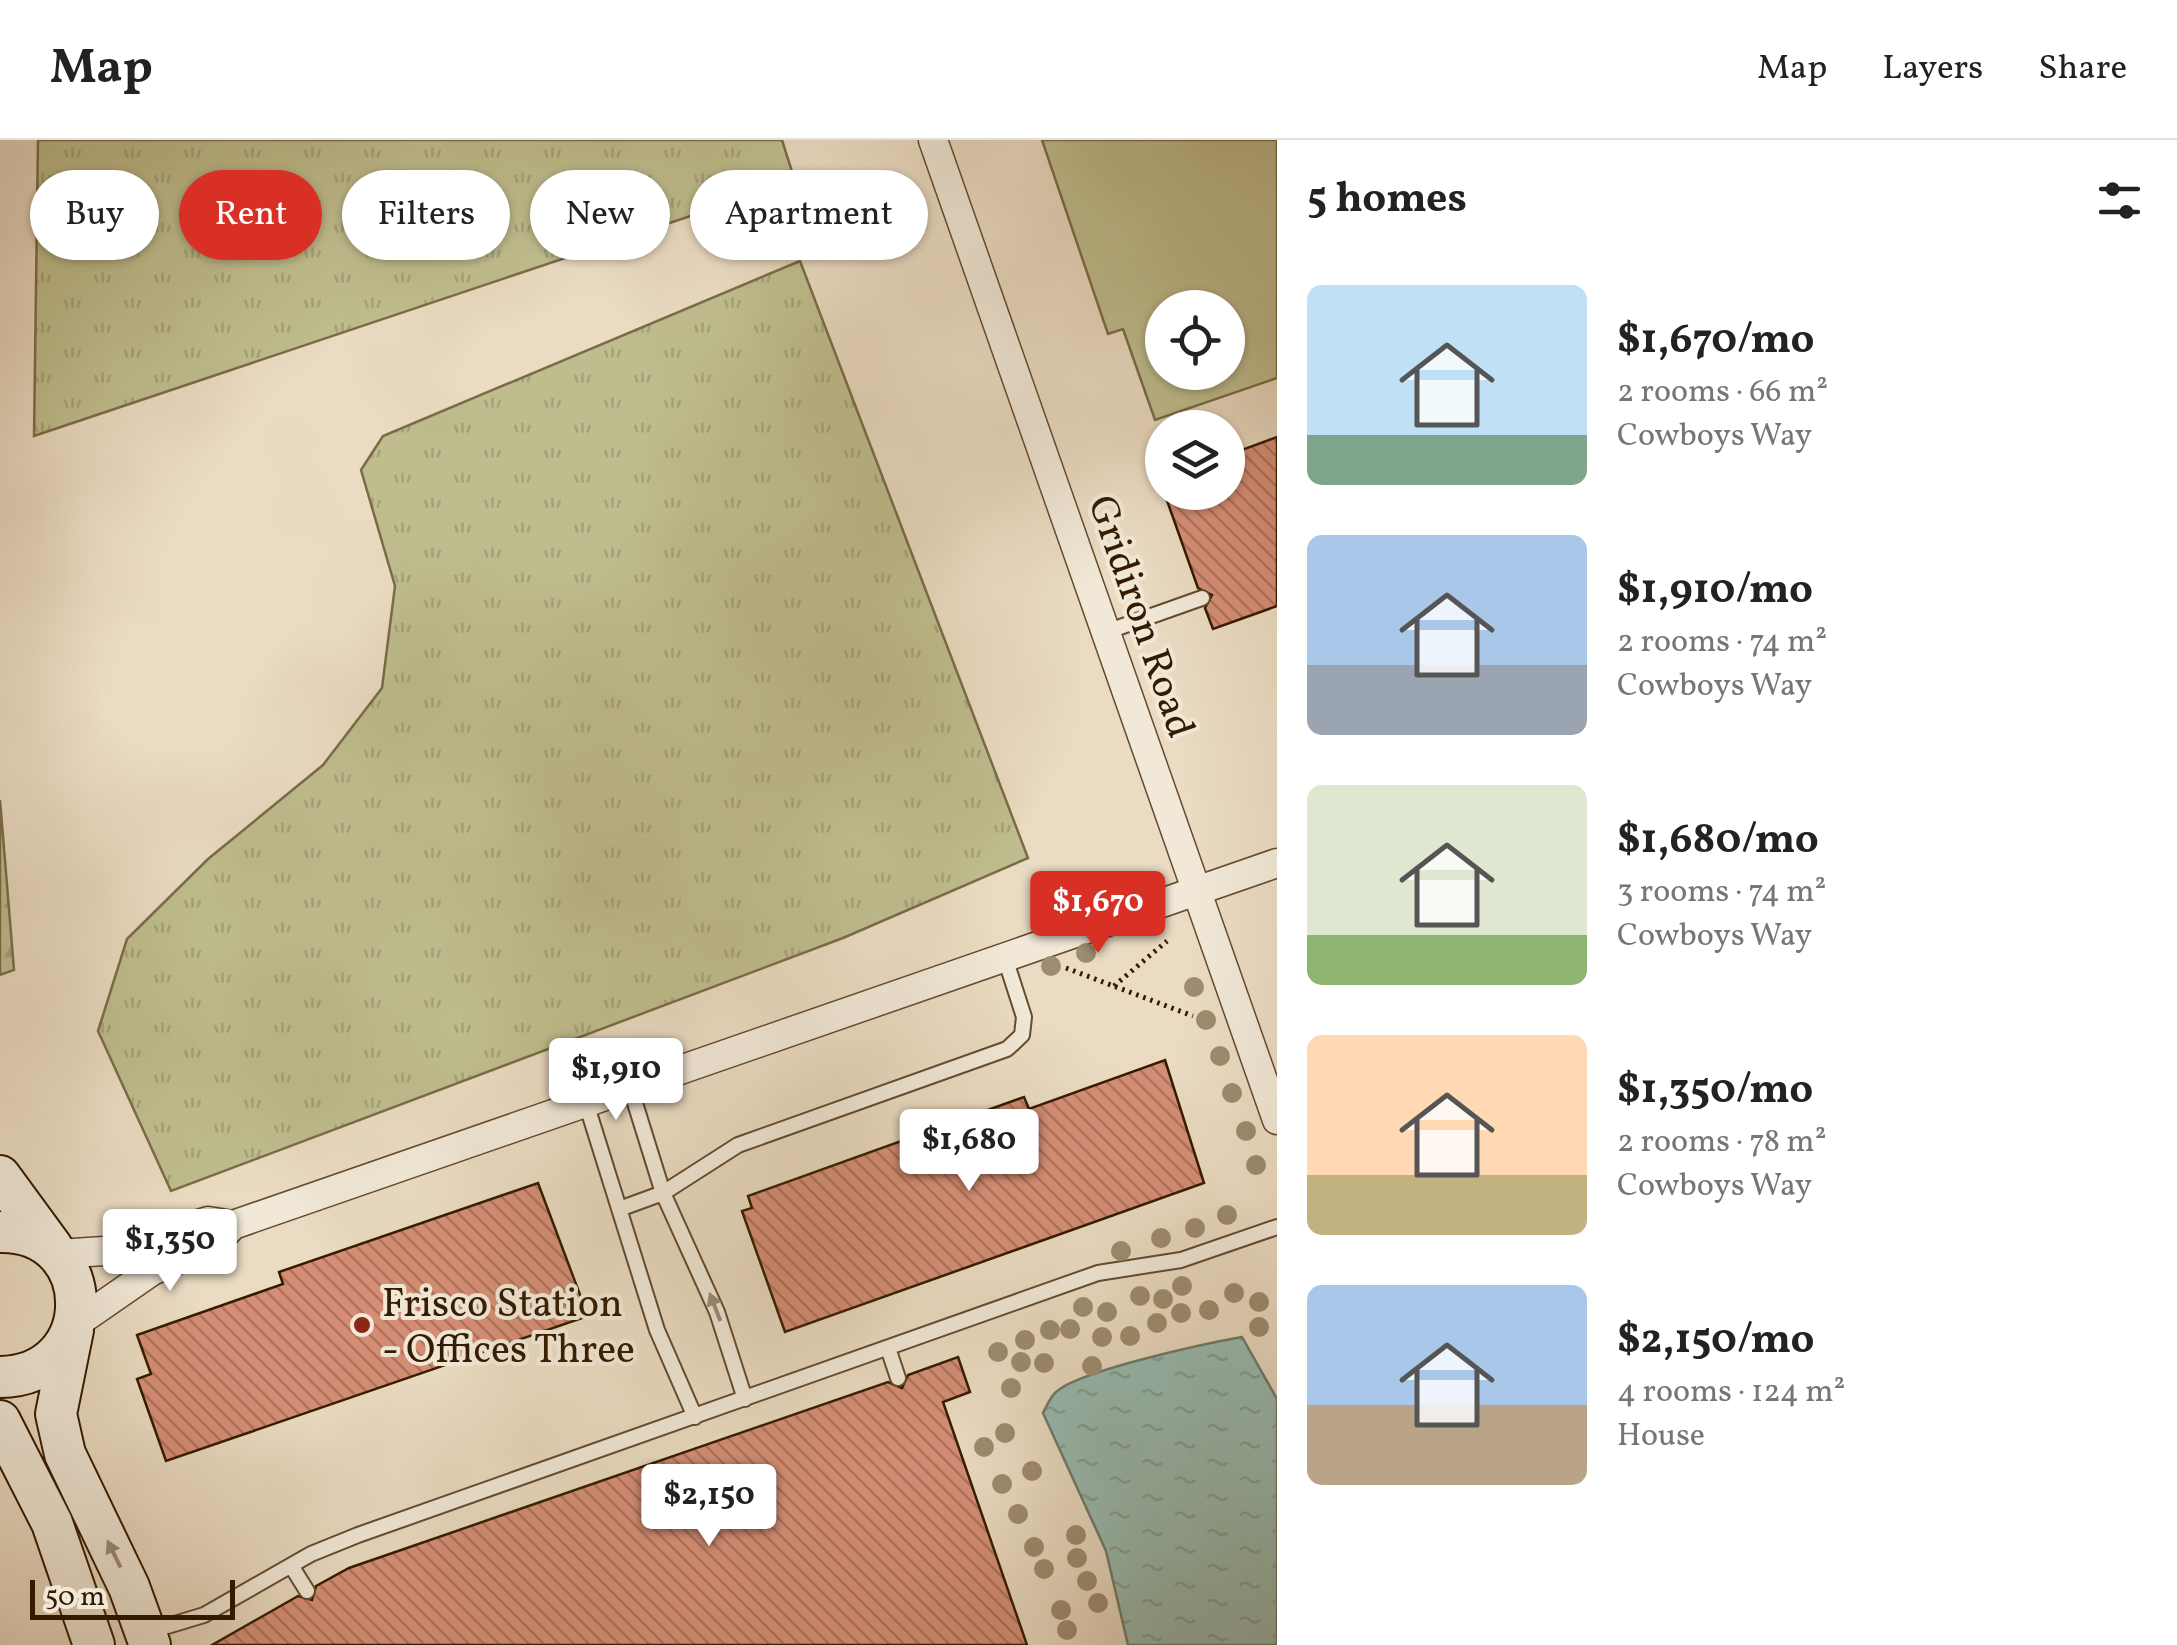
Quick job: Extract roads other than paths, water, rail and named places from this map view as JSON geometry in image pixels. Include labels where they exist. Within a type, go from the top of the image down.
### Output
[{"type":"street","name":"Gridiron Road","points":[[932,140],[1277,1120]]},
{"type":"street","points":[[0,1232],[33,1237],[56,1252],[119,1250],[208,1222],[233,1225],[1277,864]]},
{"type":"street","points":[[0,1176],[56,1252],[75,1288],[73,1328],[56,1414],[65,1454],[130,1587],[136,1641]]},
{"type":"street","points":[[0,1376],[24,1374],[44,1365],[73,1328],[152,1271],[216,1243],[233,1225]]},
{"type":"street","points":[[0,1421],[52,1523],[94,1645]]},
{"type":"lane","points":[[1106,632],[1202,598]]},
{"type":"lane","points":[[622,1208],[663,1193],[738,1145],[1006,1050],[1022,1035],[1024,1017],[1005,958]]},
{"type":"lane","points":[[630,1088],[663,1193],[717,1312],[745,1399]]},
{"type":"lane","points":[[586,1103],[658,1330],[694,1417]]},
{"type":"lane","points":[[136,1641],[204,1615],[358,1535],[1098,1273],[1182,1260],[1277,1228]]},
{"type":"lane","points":[[888,1348],[898,1378]]},
{"type":"lane","points":[[292,1567],[307,1591]]},
{"type":"water","points":[[1242,1337],[1277,1399],[1277,1645],[1128,1645],[1106,1551],[1043,1413],[1055,1393],[1088,1376]]},
{"type":"place","name":"Frisco Station - Offices Three","points":[[362,1325]]}]
